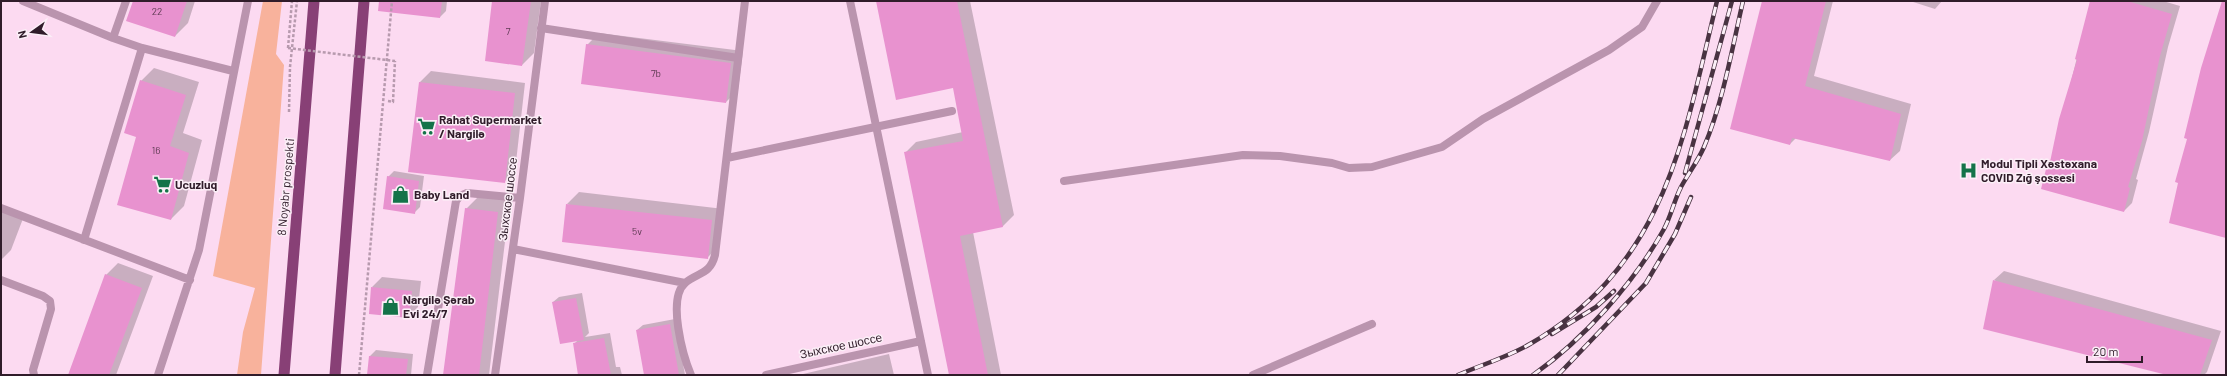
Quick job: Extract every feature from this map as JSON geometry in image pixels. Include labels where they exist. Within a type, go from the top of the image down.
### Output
[{"type":"highway","name":"8 Noyabr prospekti","points":[[284,375],[314,1]]},
{"type":"highway","points":[[335,375],[364,1]]},
{"type":"lane","points":[[23,1],[142,48],[233,71]]},
{"type":"lane","points":[[114,38],[126,1]]},
{"type":"lane","points":[[158,375],[199,250],[233,71],[248,1]]},
{"type":"lane","name":"Зыхское шоссе","points":[[495,375],[520,198],[545,1]]},
{"type":"lane","points":[[691,375],[686,364],[675,308],[678,294],[685,283],[701,275],[713,265],[745,1]]},
{"type":"lane","points":[[850,1],[928,375]]},
{"type":"lane","points":[[1064,181],[1244,155],[1280,156],[1332,163],[1349,168],[1372,168],[1442,147],[1483,119],[1609,50],[1642,27],[1657,1]]},
{"type":"lane","points":[[542,28],[738,58]]},
{"type":"lane","points":[[84,240],[142,48]]},
{"type":"lane","points":[[727,158],[952,111]]},
{"type":"lane","points":[[427,375],[456,201],[460,196],[467,193],[520,198]]},
{"type":"lane","points":[[1,208],[190,280]]},
{"type":"lane","points":[[513,249],[685,283]]},
{"type":"lane","points":[[1,280],[43,296],[50,301],[52,309],[33,370],[34,375]]},
{"type":"lane","points":[[1253,375],[1372,324]]},
{"type":"lane","name":"Зыхское шоссе","points":[[766,375],[921,341]]},
{"type":"path","points":[[292,1],[288,48],[395,61],[393,102],[388,101]]},
{"type":"path","points":[[359,375],[392,1]]},
{"type":"shaded area","points":[[263,1],[282,1],[276,54],[284,65],[261,375],[237,375],[243,332],[255,288],[213,276]]},
{"type":"building","points":[[133,1],[187,1],[175,37],[126,21]]},
{"type":"building","points":[[379,1],[442,1],[440,18],[378,11]]},
{"type":"building","points":[[492,1],[531,1],[522,66],[485,61]]},
{"type":"building","points":[[876,1],[957,1],[1003,227],[960,236],[988,375],[949,375],[904,152],[963,141],[953,88],[896,100]]},
{"type":"building","points":[[1762,1],[1826,1],[1805,86],[1901,114],[1890,161],[1792,138],[1790,145],[1730,129]]},
{"type":"building","points":[[2090,1],[2127,1],[2172,14],[2160,56],[2142,141],[2128,187],[2130,188],[2124,212],[2041,189],[2048,161],[2050,162],[2059,119],[2077,60],[2075,59]]},
{"type":"building","points":[[2222,1],[2226,1],[2226,238],[2169,223],[2178,183],[2175,182],[2187,139],[2184,138],[2201,68]]},
{"type":"building","points":[[586,44],[731,63],[726,103],[581,84]]},
{"type":"building","points":[[140,80],[186,95],[170,146],[189,153],[171,220],[117,205],[136,137],[124,133]]},
{"type":"building","points":[[419,82],[515,93],[505,183],[408,172]]},
{"type":"building","name":"Baby Land","points":[[387,176],[419,181],[415,214],[383,209]]},
{"type":"building","points":[[566,204],[712,220],[708,259],[562,242]]},
{"type":"building","points":[[465,208],[498,212],[479,375],[443,375]]},
{"type":"building","points":[[105,274],[142,288],[109,375],[68,375]]},
{"type":"building","points":[[1993,280],[2212,340],[2200,375],[2167,375],[1983,329]]},
{"type":"building","name":"Nargilə Şərab Evi 24/7","points":[[371,287],[412,291],[409,318],[369,314]]},
{"type":"building","points":[[576,298],[584,340],[560,344],[552,302]]},
{"type":"building","points":[[670,324],[679,375],[644,375],[636,330]]},
{"type":"building","points":[[604,338],[611,375],[578,375],[573,343]]},
{"type":"building","points":[[369,356],[408,359],[406,375],[367,375]]},
{"type":"railway","points":[[1458,375],[1522,349],[1576,312],[1612,276],[1640,237],[1662,195],[1679,150],[1693,102],[1717,1]]},
{"type":"railway","points":[[1685,173],[1732,1]]},
{"type":"railway","points":[[1533,375],[1552,361],[1589,328],[1623,290],[1638,270],[1664,229],[1681,187],[1702,152],[1711,130],[1717,112],[1743,1]]},
{"type":"railway","points":[[1558,375],[1646,283],[1675,234],[1691,197]]},
{"type":"railway","points":[[1552,334],[1596,307],[1614,291]]},
{"type":"place","name":"Rahat Supermarket / Nargilə","points":[[426,127]]},
{"type":"place","name":"Modul Tipli Xəstəxana COVID Zığ şossesi","points":[[1968,171]]},
{"type":"place","name":"Ucuzluq","points":[[162,185]]},
{"type":"place","name":"Baby Land","points":[[401,195]]},
{"type":"place","name":"Nargilə Şərab Evi 24/7","points":[[390,307]]}]
